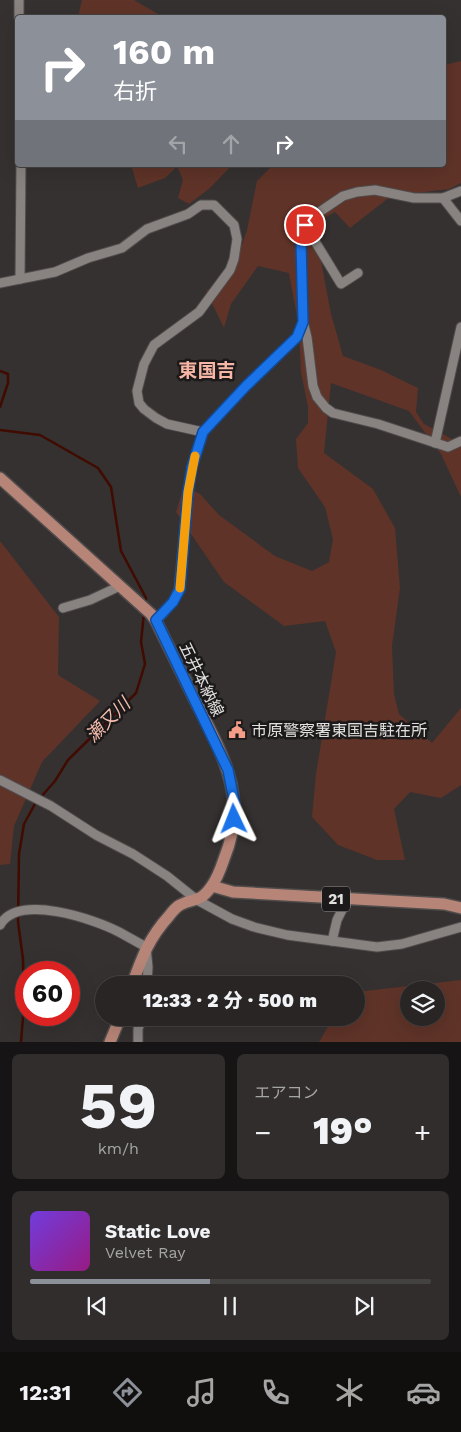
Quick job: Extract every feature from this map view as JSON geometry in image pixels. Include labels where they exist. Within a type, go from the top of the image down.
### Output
[{"type":"main road","name":"五井本納線","points":[[0,478],[156,620],[228,770],[232,788],[235,805],[232,835],[229,848],[212,886]]},
{"type":"main road","name":"21","points":[[212,886],[233,892],[346,900],[444,904],[461,908]]},
{"type":"main road","points":[[135,976],[146,947],[162,923],[180,905],[198,900],[212,886]]},
{"type":"main road","points":[[110,1042],[117,1026]]},
{"type":"street","points":[[19,0],[19,15]]},
{"type":"street","points":[[20,279],[21,167]]},
{"type":"street","points":[[461,192],[442,198],[414,198],[375,190],[343,196],[315,215],[305,225],[301,243],[303,322],[307,337],[313,386],[317,397],[333,413],[378,424],[448,447],[461,441]]},
{"type":"street","points":[[442,198],[461,221]]},
{"type":"street","points":[[0,283],[55,272],[88,258],[122,248],[147,229],[188,214],[201,205],[214,205],[234,225],[237,239],[230,270],[198,312],[154,345],[144,364],[137,391],[139,403],[156,418],[167,424],[203,432]]},
{"type":"street","points":[[305,225],[341,284],[358,273]]},
{"type":"street","points":[[156,620],[173,602],[180,589],[188,492],[192,467],[203,432],[246,386],[297,337],[303,322]]},
{"type":"street","points":[[435,443],[461,327]]},
{"type":"street","points":[[63,608],[90,600],[120,586]]},
{"type":"street","points":[[0,780],[51,806],[96,835],[133,854],[167,876],[198,900],[232,919],[254,927],[286,935],[352,945],[385,946],[402,944],[461,927]]},
{"type":"street","points":[[332,942],[337,920],[346,900]]},
{"type":"street","points":[[0,925],[2,921],[18,911],[36,909],[93,922],[118,931],[146,947],[148,976]]},
{"type":"street","points":[[138,1042],[139,1026]]},
{"type":"shaded area","points":[[82,0],[134,0],[158,14],[163,15],[78,15]]},
{"type":"shaded area","points":[[461,61],[461,183],[449,189],[391,196],[350,228],[335,212],[314,224],[331,314],[343,356],[381,370],[418,388],[416,412],[424,424],[461,444],[461,497],[441,454],[409,411],[331,383],[324,453],[373,489],[395,528],[400,588],[392,646],[394,694],[399,714],[432,743],[461,708],[461,785],[441,798],[410,792],[394,809],[405,860],[377,860],[338,845],[312,817],[316,774],[336,652],[325,621],[284,626],[224,582],[176,512],[184,486],[200,494],[219,515],[275,556],[312,571],[329,562],[333,539],[325,507],[298,468],[296,439],[308,423],[308,407],[301,372],[299,328],[289,273],[258,266],[231,304],[224,328],[206,291],[233,271],[247,230],[257,181],[271,167],[446,167],[446,65]]},
{"type":"shaded area","points":[[132,167],[176,167],[165,178],[138,188]]},
{"type":"shaded area","points":[[177,167],[230,167],[210,188],[189,204],[178,198],[183,180]]},
{"type":"shaded area","points":[[0,541],[59,617],[58,675],[100,701],[42,762],[14,826],[10,864],[0,865]]},
{"type":"shaded area","points":[[461,980],[461,1042],[319,1042],[328,1026],[365,1026],[365,991],[400,987],[400,1026],[445,1026],[445,982]]},
{"type":"waterway","name":"瀬又川","points":[[0,371],[8,374],[8,383],[0,407]]},
{"type":"waterway","name":"瀬又川","points":[[0,430],[40,435],[98,468],[111,487],[121,551],[146,598],[145,603]]},
{"type":"waterway","name":"瀬又川","points":[[40,798],[55,781],[68,760],[136,693],[145,664],[141,642],[144,613]]},
{"type":"waterway","name":"瀬又川","points":[[21,1042],[24,1005],[23,959],[18,922],[19,854],[24,824],[36,802]]},
{"type":"slow traffic","points":[[180,588],[188,492],[195,456]]},
{"type":"place","name":"市原警察署東国吉駐在所","points":[[237,730]]},
{"type":"district","name":"東国吉","points":[[207,370]]},
{"type":"route","points":[[234,819],[235,805],[228,770],[156,620],[173,602],[180,589],[188,492],[192,467],[203,432],[246,386],[297,337],[303,322],[301,243],[305,225]]}]
